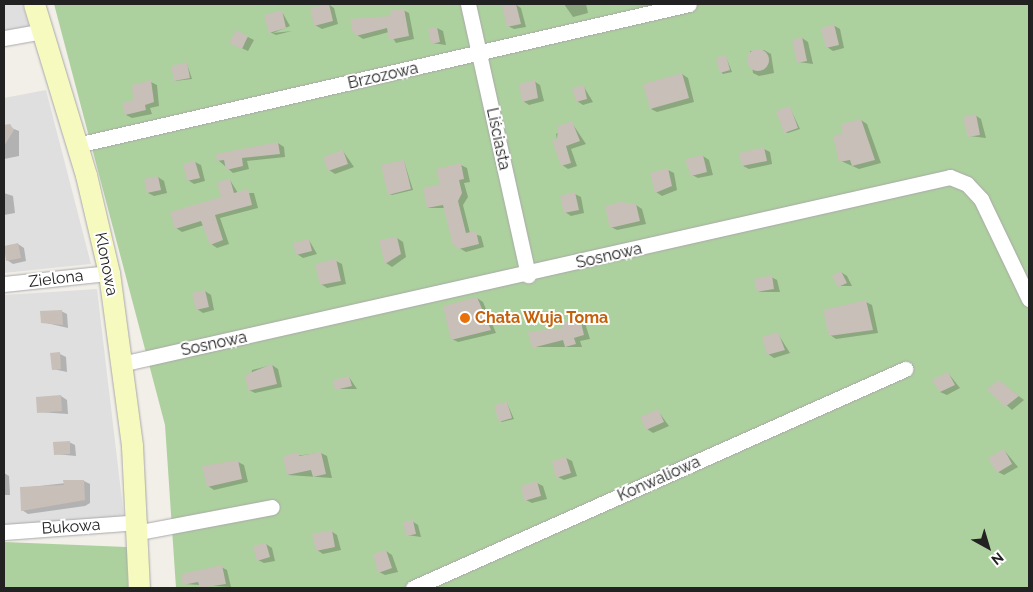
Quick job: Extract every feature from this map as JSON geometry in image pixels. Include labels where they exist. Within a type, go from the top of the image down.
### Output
[{"type":"street","name":"Klonowa","points":[[34,4],[77,144],[109,273],[122,364],[139,527],[139,588]]},
{"type":"street","name":"Liściasta","points":[[468,4],[528,275]]},
{"type":"street","name":"Brzozowa","points":[[77,144],[479,54],[689,4]]},
{"type":"street","points":[[4,38],[42,31]]},
{"type":"street","name":"Sosnowa","points":[[122,364],[528,275],[950,177],[967,184],[981,199],[1029,299]]},
{"type":"street","name":"Zielona","points":[[4,284],[109,273]]},
{"type":"street","name":"Konwaliowa","points":[[413,588],[905,369]]},
{"type":"street","points":[[139,527],[272,506]]},
{"type":"street","name":"Bukowa","points":[[4,532],[139,527]]},
{"type":"shaded area","points":[[4,4],[22,4],[30,28],[4,33]]},
{"type":"shaded area","points":[[46,90],[91,264],[4,273],[4,98]]},
{"type":"shaded area","points":[[97,289],[124,517],[4,525],[4,295]]},
{"type":"green space","points":[[54,4],[1029,4],[1029,588],[176,588],[165,425]]},
{"type":"green space","points":[[4,542],[127,547],[128,588],[4,588]]},
{"type":"building","points":[[329,4],[333,21],[314,26],[310,8]]},
{"type":"building","points":[[516,4],[521,24],[507,27],[502,6]]},
{"type":"building","points":[[404,8],[409,36],[389,40],[387,28],[356,36],[352,30],[350,19],[391,16],[390,11]]},
{"type":"building","points":[[282,10],[286,28],[269,33],[264,15]]},
{"type":"building","points":[[834,24],[839,45],[826,48],[821,28]]},
{"type":"building","points":[[437,27],[440,42],[431,44],[428,29]]},
{"type":"building","points":[[236,30],[248,36],[242,49],[229,43]]},
{"type":"building","points":[[802,37],[807,61],[797,63],[792,40]]},
{"type":"building","points":[[758,49],[766,52],[769,60],[766,68],[758,71],[750,68],[747,60],[750,52]]},
{"type":"building","points":[[726,55],[730,70],[720,73],[716,58]]},
{"type":"building","points":[[187,62],[190,78],[174,81],[171,66]]},
{"type":"building","points":[[682,73],[689,98],[650,109],[643,84]]},
{"type":"building","points":[[151,80],[154,102],[145,105],[146,110],[125,115],[122,103],[133,100],[132,85]]},
{"type":"building","points":[[535,80],[538,98],[522,102],[519,84]]},
{"type":"building","points":[[584,85],[587,99],[576,102],[572,88]]},
{"type":"building","points":[[790,106],[798,128],[784,133],[776,111]]},
{"type":"building","points":[[976,114],[980,135],[968,137],[963,117]]},
{"type":"building","points":[[861,119],[875,160],[852,166],[850,160],[839,162],[833,136],[843,133],[841,124]]},
{"type":"building","points":[[572,121],[580,141],[566,146],[571,163],[561,166],[552,140],[557,139],[558,126]]},
{"type":"building","points":[[10,124],[14,130],[4,146],[4,125]]},
{"type":"building","points":[[278,142],[280,154],[242,158],[243,166],[226,170],[224,160],[217,161],[216,154]]},
{"type":"building","points":[[764,147],[767,161],[742,166],[739,153]]},
{"type":"building","points":[[343,150],[348,164],[328,171],[323,157]]},
{"type":"building","points":[[703,155],[707,172],[691,176],[685,159]]},
{"type":"building","points":[[404,160],[411,189],[388,195],[381,165]]},
{"type":"building","points":[[195,161],[200,178],[187,181],[183,164]]},
{"type":"building","points":[[461,163],[464,179],[459,180],[462,193],[458,201],[466,233],[476,231],[479,244],[459,249],[453,245],[443,205],[427,208],[423,188],[440,184],[436,169]]},
{"type":"building","points":[[668,168],[672,186],[655,193],[650,173]]},
{"type":"building","points":[[158,176],[161,190],[147,193],[144,179]]},
{"type":"building","points":[[230,179],[234,193],[248,189],[252,205],[215,215],[223,240],[210,245],[201,221],[175,229],[170,212],[221,197],[217,182]]},
{"type":"building","points":[[575,192],[579,210],[564,213],[560,196]]},
{"type":"building","points":[[621,202],[636,204],[640,221],[610,228],[605,206]]},
{"type":"building","points":[[397,237],[401,254],[385,264],[379,240]]},
{"type":"building","points":[[309,239],[312,251],[296,255],[293,243]]},
{"type":"building","points":[[18,243],[21,258],[6,261],[4,246]]},
{"type":"building","points":[[336,259],[341,281],[320,285],[315,264]]},
{"type":"building","points":[[841,271],[847,283],[838,287],[832,276]]},
{"type":"building","points":[[772,275],[774,289],[757,292],[754,279]]},
{"type":"building","points":[[205,290],[209,307],[196,310],[192,293]]},
{"type":"building","name":"Chata Wuja Toma","points":[[477,297],[491,330],[451,340],[443,306]]},
{"type":"building","points":[[866,300],[873,330],[829,336],[823,310]]},
{"type":"building","points":[[62,310],[63,325],[41,323],[40,311]]},
{"type":"building","points":[[580,318],[584,335],[574,338],[576,344],[565,347],[563,340],[532,348],[528,332],[563,328],[562,323]]},
{"type":"building","points":[[778,332],[785,350],[767,355],[762,337]]},
{"type":"building","points":[[60,352],[61,369],[52,370],[50,353]]},
{"type":"building","points":[[272,364],[277,384],[248,391],[245,375]]},
{"type":"building","points":[[948,372],[955,385],[940,392],[932,380]]},
{"type":"building","points":[[349,376],[352,386],[335,390],[333,380]]},
{"type":"building","points":[[999,380],[1019,396],[1005,407],[987,389]]},
{"type":"building","points":[[61,395],[62,411],[37,413],[36,397]]},
{"type":"building","points":[[507,402],[512,418],[499,422],[494,405]]},
{"type":"building","points":[[658,409],[664,422],[646,430],[640,417]]},
{"type":"building","points":[[70,441],[70,454],[54,455],[53,442]]},
{"type":"building","points":[[1004,449],[1012,464],[997,473],[988,458]]},
{"type":"building","points":[[298,452],[299,456],[321,452],[326,474],[313,477],[311,470],[287,475],[283,456]]},
{"type":"building","points":[[566,457],[571,473],[556,478],[552,461]]},
{"type":"building","points":[[238,460],[242,479],[207,487],[202,466]]},
{"type":"building","points":[[63,480],[84,480],[85,500],[21,511],[20,487],[64,485]]},
{"type":"building","points":[[537,481],[541,496],[524,501],[521,486]]},
{"type":"building","points":[[413,520],[416,534],[406,536],[403,522]]},
{"type":"building","points":[[332,530],[335,547],[316,551],[312,534]]},
{"type":"building","points":[[266,543],[270,557],[257,561],[253,546]]},
{"type":"building","points":[[386,550],[392,568],[378,573],[373,554]]},
{"type":"building","points":[[222,565],[226,584],[200,588],[198,582],[183,585],[181,574]]},
{"type":"place","name":"Chata Wuja Toma","points":[[465,318]]}]
